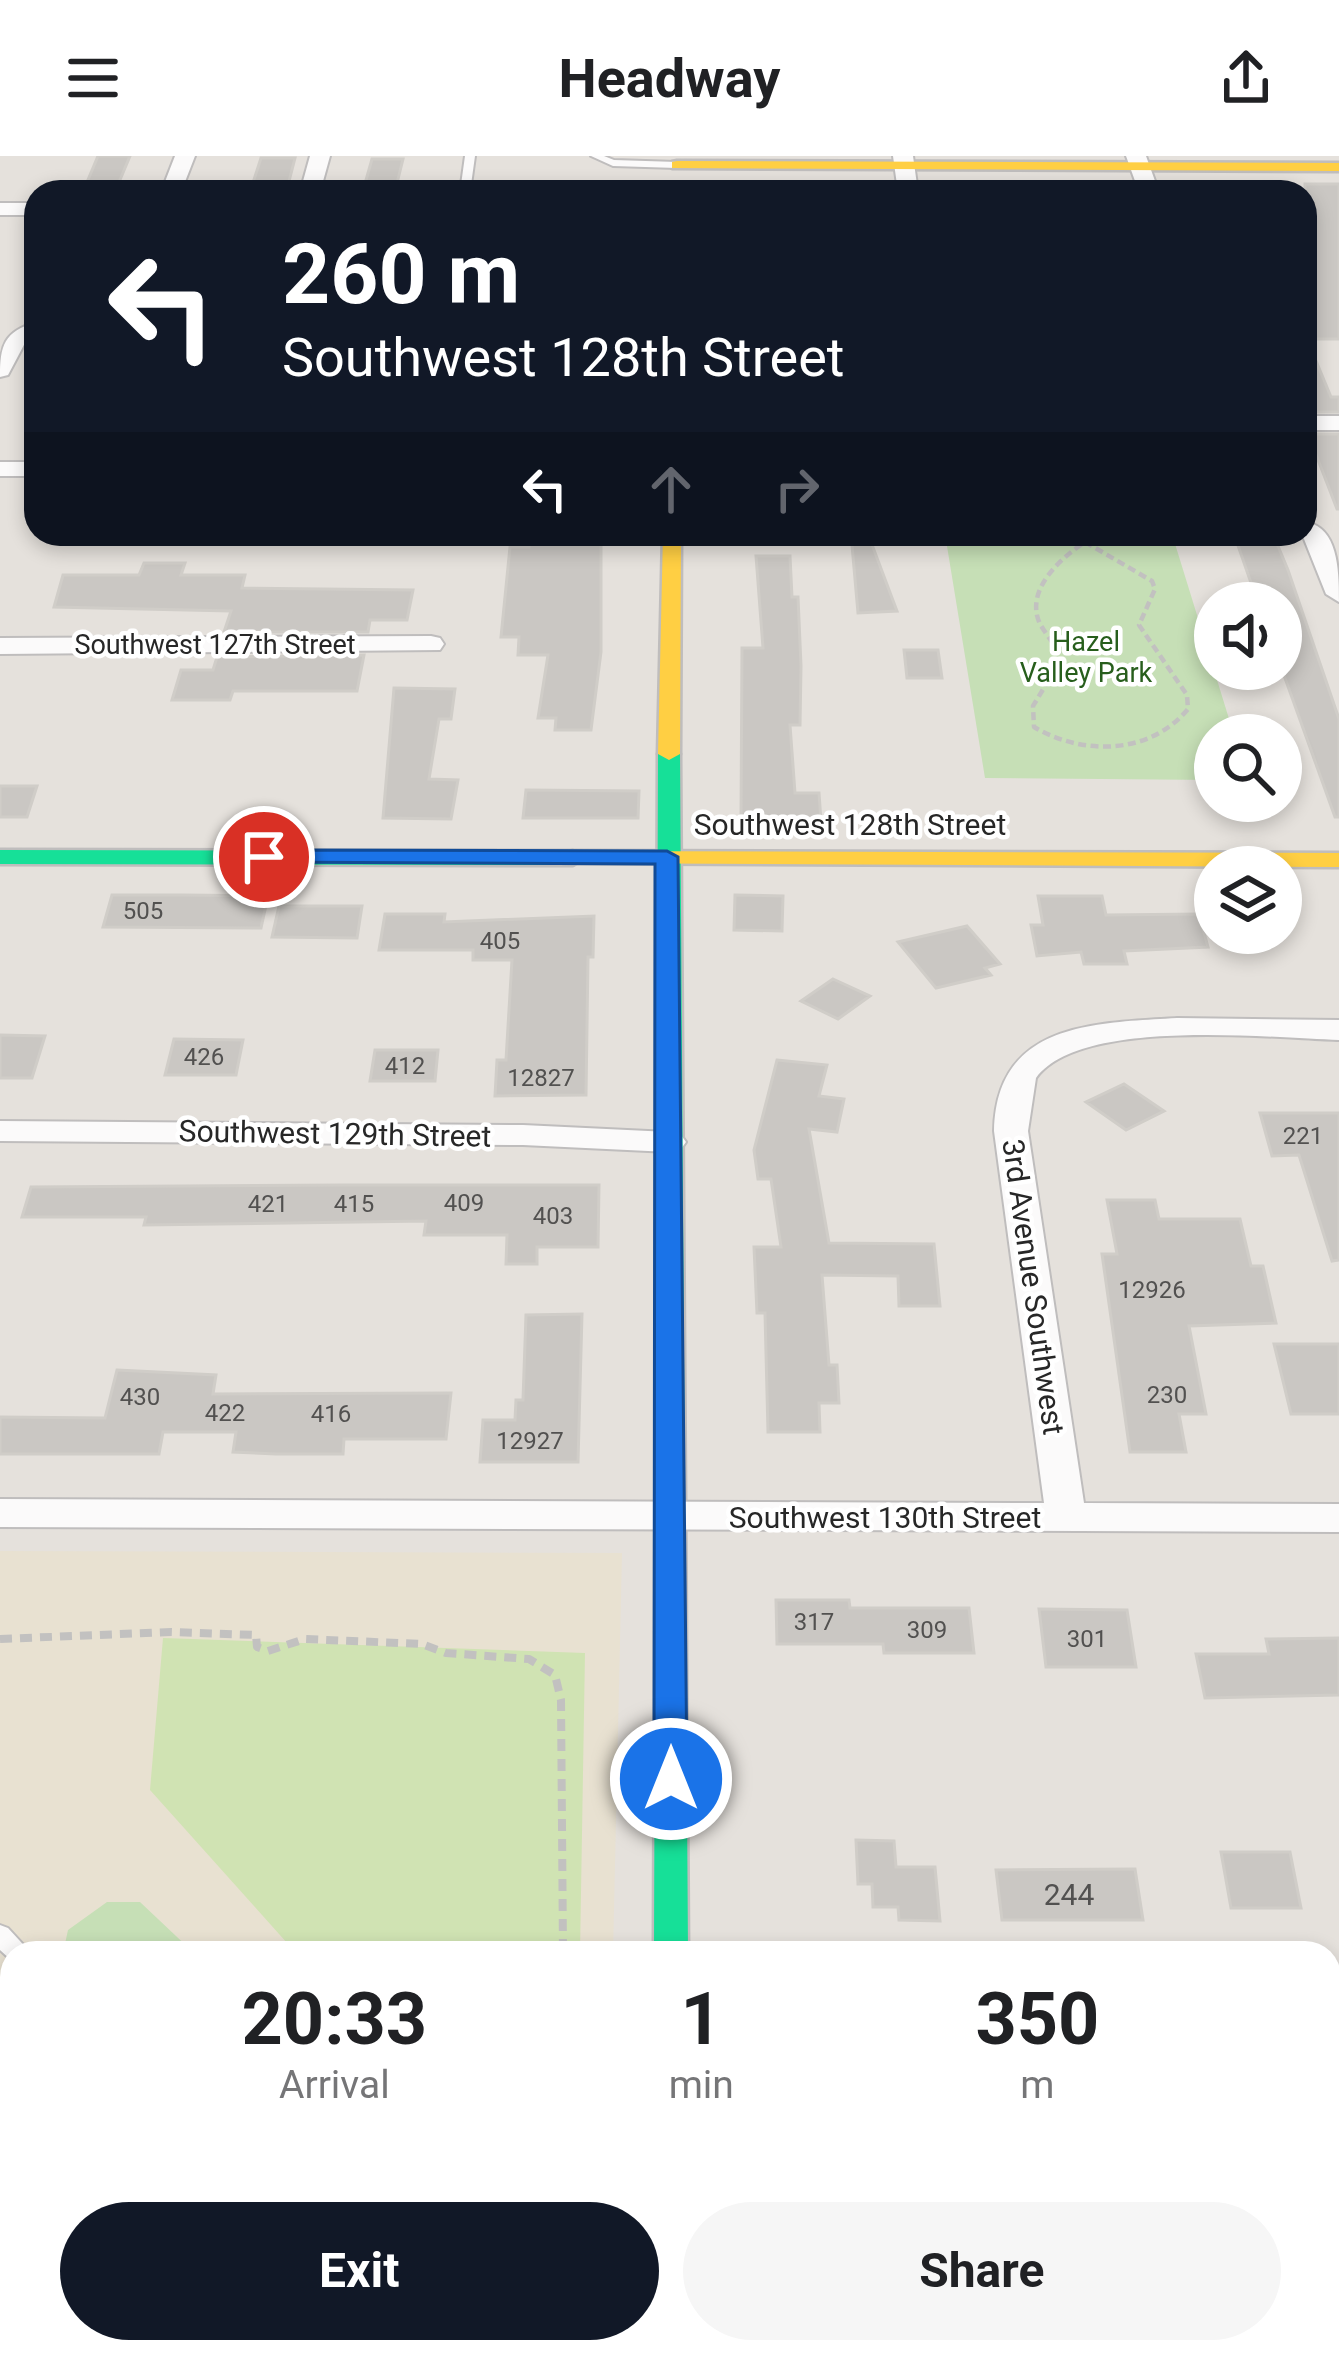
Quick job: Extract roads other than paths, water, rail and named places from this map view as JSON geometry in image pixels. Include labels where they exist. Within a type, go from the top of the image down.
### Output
[{"type":"street","points":[[677,171],[1141,172],[1339,167]]},
{"type":"street","points":[[0,370],[16,338],[24,334]]},
{"type":"street","points":[[1317,542],[1339,594]]},
{"type":"street","points":[[671,1941],[667,857],[672,546]]},
{"type":"street","name":"Southwest 127th Street","points":[[0,646],[431,644]]},
{"type":"street","name":"Southwest 128th Street","points":[[0,856],[1339,860]]},
{"type":"street","name":"3rd Avenue Southwest","points":[[1066,1518],[1011,1131],[1011,1100],[1032,1061],[1065,1043],[1109,1032],[1339,1030]]},
{"type":"street","name":"Southwest 129th Street","points":[[0,1131],[523,1135],[669,1142]]},
{"type":"street","name":"Southwest 130th Street","points":[[0,1513],[1339,1518]]},
{"type":"lane","points":[[596,156],[614,163],[677,171]]},
{"type":"park label","name":"Hazel Valley Park","points":[[1086,658]]}]
